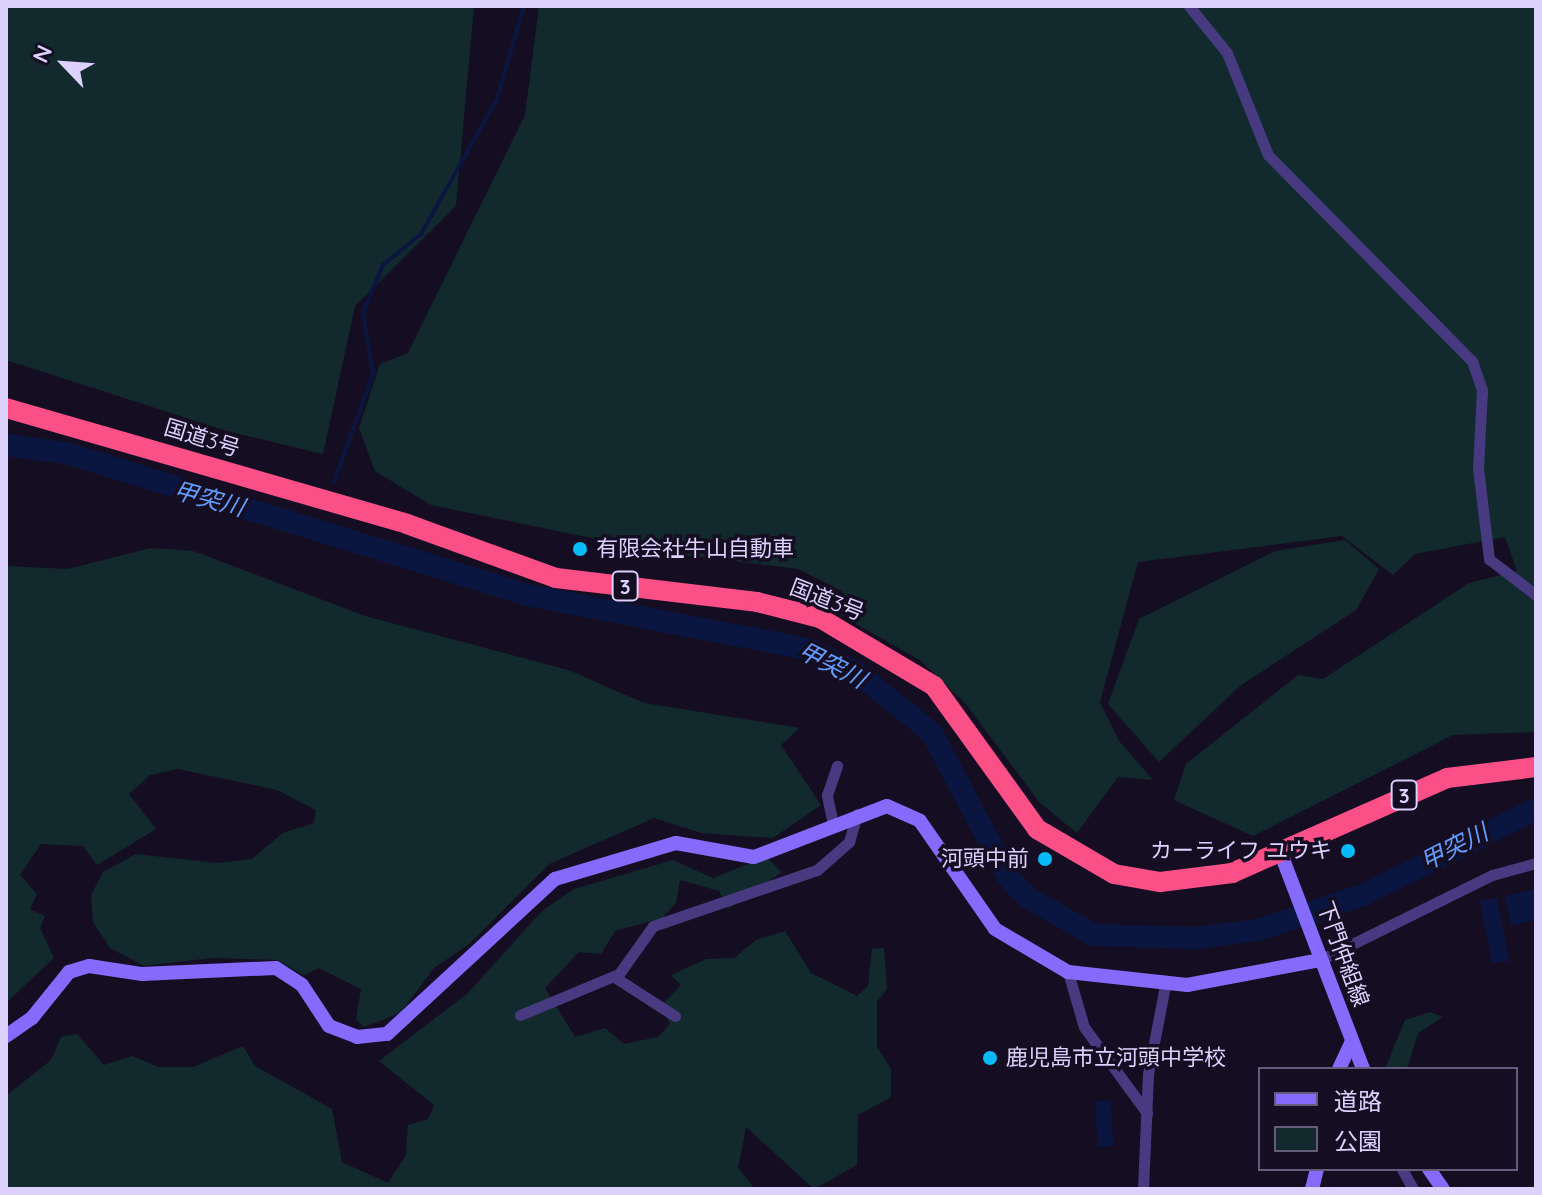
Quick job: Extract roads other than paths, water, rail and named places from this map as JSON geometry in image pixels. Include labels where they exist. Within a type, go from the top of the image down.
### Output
[{"type":"highway","name":"国道3号","points":[[6,408],[407,524],[556,578],[757,602],[820,618],[926,679],[1037,829],[1114,874],[1196,881],[1281,854],[1447,778],[1536,767]]},
{"type":"street","points":[[1189,6],[1227,53],[1268,155],[1472,361],[1482,390],[1478,468],[1489,559],[1536,595]]},
{"type":"street","points":[[833,824],[827,795],[837,766]]},
{"type":"street","points":[[6,1036],[32,1018],[69,972],[89,966],[142,974],[276,968],[302,985],[329,1026],[357,1037],[387,1034],[555,879],[676,843],[754,857],[857,814],[887,806],[920,821],[989,923],[1022,950],[1068,972],[1165,986],[1251,978],[1319,957],[1492,875],[1536,863]]},
{"type":"street","points":[[520,1015],[616,975],[662,919],[719,907],[817,870],[849,842],[857,814]]},
{"type":"street","name":"下門仲組線","points":[[1281,854],[1362,1067]]},
{"type":"street","points":[[1068,972],[1084,1027],[1147,1113]]},
{"type":"street","points":[[616,975],[635,996],[675,1016]]},
{"type":"street","points":[[1143,1189],[1147,1113],[1165,986]]},
{"type":"street","points":[[1340,1067],[1352,1041]]},
{"type":"street","points":[[1403,1171],[1413,1189]]},
{"type":"street","points":[[1430,1171],[1443,1189]]},
{"type":"water","points":[[1536,889],[1536,920],[1511,925],[1505,896]]},
{"type":"water","points":[[1497,898],[1509,961],[1492,963],[1480,901]]},
{"type":"water","points":[[1096,1101],[1111,1101],[1113,1146],[1097,1147]]},
{"type":"waterway","points":[[334,482],[373,374],[363,312],[383,265],[421,234],[497,99],[524,6]]},
{"type":"waterway","name":"甲突川","points":[[6,445],[66,453],[527,595],[812,650],[856,672],[932,733],[1008,877],[1028,898],[1094,935],[1196,938],[1258,930],[1363,895],[1536,809]]},
{"type":"place","name":"有限会社牛山自動車","points":[[580,549]]},
{"type":"place","name":"カーライフ ユウキ","points":[[1348,851]]},
{"type":"place","name":"河頭中前","points":[[1045,859]]},
{"type":"place","name":"鹿児島市立河頭中学校","points":[[990,1058]]}]
